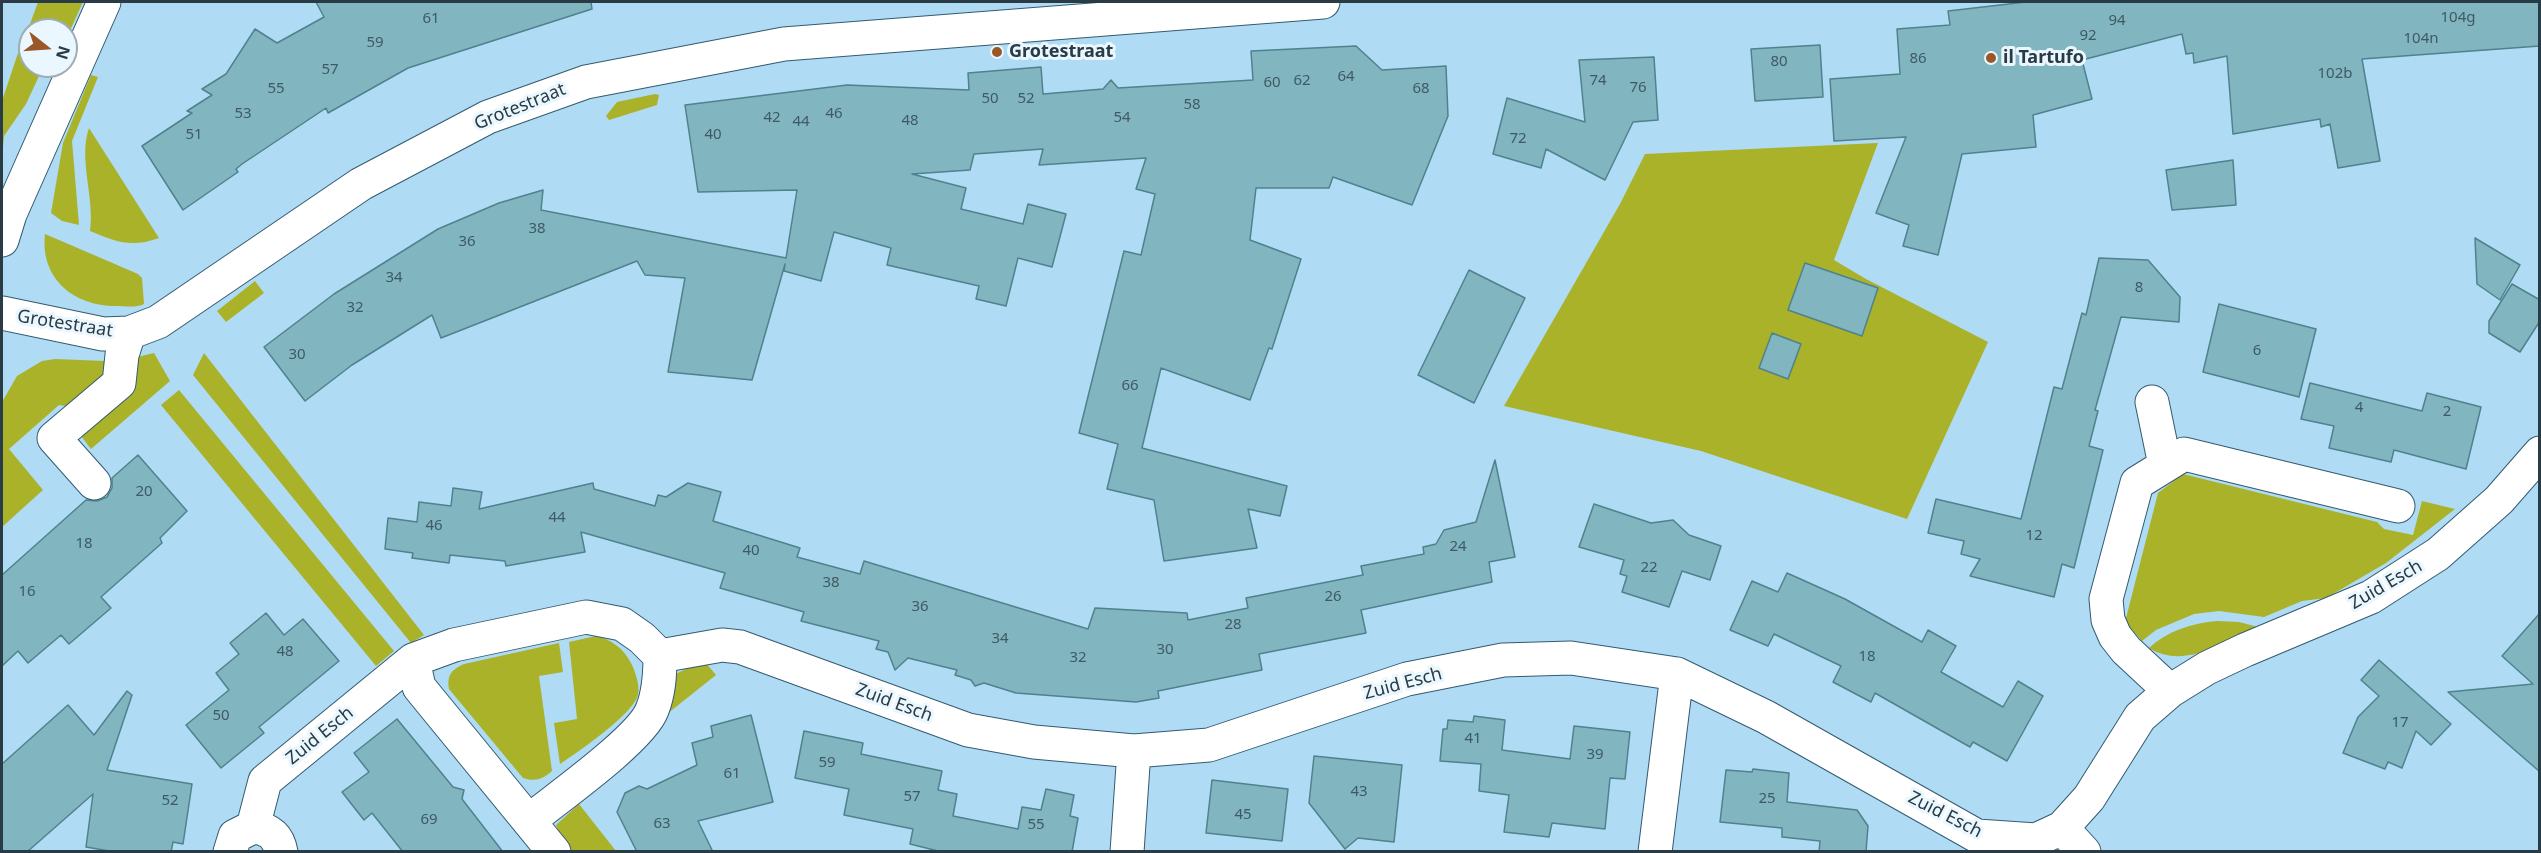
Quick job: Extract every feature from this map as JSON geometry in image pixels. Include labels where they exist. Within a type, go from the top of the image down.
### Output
[{"type":"street","points":[[2,240],[10,214],[104,2]]},
{"type":"street","name":"Grotestraat","points":[[2,314],[104,334],[129,333],[158,322],[361,184],[488,117],[586,81],[784,44],[1323,2]]},
{"type":"street","name":"Grotestraat","points":[[94,483],[54,438],[119,383],[122,355],[129,333]]},
{"type":"street","points":[[2152,402],[2165,465]]},
{"type":"street","name":"Zuid Esch","points":[[252,827],[265,781],[413,660],[454,645],[586,616],[622,624],[642,638],[660,656],[722,645],[740,647],[968,730],[1034,742],[1134,751],[1209,746],[1407,679],[1503,660],[1571,658],[1677,674],[1766,717],[1977,836],[2036,840],[2062,828],[2089,798],[2140,717],[2170,691],[2206,668],[2371,597],[2438,554],[2499,500],[2540,453]]},
{"type":"street","points":[[2170,691],[2126,650],[2115,636],[2108,620],[2106,599],[2137,483],[2184,454],[2398,506]]},
{"type":"street","points":[[530,820],[633,736],[651,712],[660,684],[660,656]]},
{"type":"street","points":[[413,660],[419,687],[554,852]]},
{"type":"street","points":[[1655,852],[1677,674]]},
{"type":"street","points":[[1127,852],[1134,751]]},
{"type":"street","points":[[230,852],[235,836],[252,827],[272,833],[278,841],[281,852]]},
{"type":"street","points":[[2062,828],[2084,852]]},
{"type":"green space","points":[[38,2],[83,2],[76,18],[32,18]]},
{"type":"green space","points":[[18,53],[18,78],[38,78],[26,104],[4,136],[2,159],[2,101]]},
{"type":"green space","points":[[91,75],[98,77],[72,141],[79,225],[62,221],[51,213],[63,143]]},
{"type":"green space","points":[[659,95],[657,105],[609,120],[606,116],[617,102]]},
{"type":"green space","points":[[89,128],[159,238],[132,243],[90,231],[91,218],[85,153]]},
{"type":"green space","points":[[1878,143],[1834,260],[1988,342],[1907,519],[1701,451],[1504,406],[1620,204],[1645,154]]},
{"type":"green space","points":[[45,234],[138,274],[142,278],[144,304],[138,306],[100,305],[73,295],[62,286],[48,264]]},
{"type":"green space","points":[[255,281],[264,293],[226,322],[217,311]]},
{"type":"green space","points":[[154,353],[170,381],[91,449],[78,432],[129,359]]},
{"type":"green space","points":[[204,353],[424,635],[411,643],[193,375]]},
{"type":"green space","points":[[55,359],[105,361],[110,368],[72,407],[59,405],[9,449],[43,490],[2,527],[2,402],[17,376],[42,361]]},
{"type":"green space","points":[[179,390],[394,651],[376,666],[161,405]]},
{"type":"green space","points":[[2183,474],[2377,522],[2384,529],[2413,535],[2422,501],[2455,509],[2386,563],[2326,598],[2302,601],[2264,617],[2219,611],[2194,614],[2156,630],[2142,641],[2125,622],[2158,493]]},
{"type":"green space","points":[[2217,621],[2239,622],[2258,627],[2218,646],[2190,655],[2162,654],[2149,648],[2180,629]]},
{"type":"green space","points":[[596,636],[612,642],[628,658],[637,678],[638,694],[635,702],[617,721],[560,764],[554,723],[577,719],[569,642]]},
{"type":"green space","points":[[559,643],[563,672],[539,676],[552,771],[539,779],[531,780],[523,778],[449,689],[449,677],[456,668],[464,664]]},
{"type":"green space","points":[[699,662],[706,663],[716,675],[667,714],[676,674]]},
{"type":"green space","points":[[579,804],[616,851],[571,851],[560,836],[556,825]]},
{"type":"building","points":[[316,2],[591,2],[592,9],[408,68],[328,113],[326,108],[242,164],[236,169],[238,172],[183,210],[142,146],[192,113],[187,111],[212,95],[202,89],[226,74],[255,29],[277,43],[324,17]]},
{"type":"building","points":[[2026,2],[2540,2],[2540,46],[2362,59],[2380,161],[2338,168],[2330,124],[2321,127],[2320,119],[2233,134],[2227,56],[2194,63],[2193,53],[2186,54],[2182,34],[2082,60],[2092,99],[2033,115],[2036,147],[1962,154],[1938,255],[1903,246],[1909,225],[1876,213],[1906,137],[1834,141],[1830,79],[1900,74],[1897,29],[1950,25],[1948,11]]},
{"type":"building","points":[[1820,45],[1823,97],[1755,101],[1751,49]]},
{"type":"building","points":[[1356,46],[1382,70],[1446,66],[1448,116],[1412,205],[1333,177],[1329,188],[1256,188],[1250,240],[1301,259],[1272,349],[1269,348],[1250,400],[1161,368],[1142,448],[1287,486],[1280,516],[1248,509],[1257,548],[1164,561],[1154,500],[1107,489],[1118,444],[1079,433],[1124,251],[1141,255],[1155,194],[1136,189],[1146,158],[1039,165],[1043,149],[974,154],[970,170],[912,174],[966,188],[961,209],[1023,224],[1028,204],[1066,214],[1052,267],[1018,258],[1006,306],[976,299],[979,286],[887,265],[891,248],[834,232],[821,281],[784,271],[785,264],[752,380],[668,372],[685,278],[645,275],[637,261],[441,338],[432,315],[352,365],[305,401],[264,347],[334,294],[438,229],[499,203],[543,190],[541,210],[786,258],[797,190],[698,192],[685,105],[847,85],[969,90],[968,73],[1041,67],[1043,94],[1103,89],[1111,80],[1118,88],[1253,80],[1251,51]]},
{"type":"building","points":[[1654,57],[1658,120],[1633,122],[1605,180],[1546,149],[1541,168],[1493,154],[1507,98],[1585,122],[1579,60]]},
{"type":"building","points":[[2233,160],[2236,205],[2172,210],[2166,170]]},
{"type":"building","points":[[2475,238],[2520,265],[2500,300],[2477,284]]},
{"type":"building","points":[[2099,258],[2148,260],[2180,297],[2179,322],[2121,317],[2095,410],[2098,411],[2089,446],[2103,450],[2074,568],[2062,564],[2054,597],[1970,576],[1980,559],[1961,554],[1964,541],[1928,533],[1936,499],[2021,519],[2054,387],[2062,389],[2082,313],[2086,315]]},
{"type":"building","points":[[1805,263],[1878,288],[1862,336],[1788,310]]},
{"type":"building","points":[[1469,270],[1525,298],[1474,403],[1418,375]]},
{"type":"building","points":[[2512,284],[2540,300],[2540,321],[2520,352],[2489,333],[2489,321]]},
{"type":"building","points":[[2219,304],[2316,329],[2299,397],[2203,372]]},
{"type":"building","points":[[1772,333],[1801,344],[1788,379],[1759,368]]},
{"type":"building","points":[[2310,383],[2422,411],[2427,393],[2481,407],[2466,469],[2394,450],[2391,462],[2329,448],[2334,426],[2301,419]]},
{"type":"building","points":[[138,455],[187,511],[160,538],[162,543],[101,597],[111,608],[69,644],[61,635],[28,663],[18,651],[2,666],[2,575],[86,500],[97,501],[107,497],[112,488],[112,478]]},
{"type":"building","points":[[1495,460],[1515,557],[1489,562],[1492,582],[1361,610],[1366,633],[1259,654],[1262,670],[1158,691],[1159,698],[1136,702],[1016,693],[984,683],[975,686],[971,680],[955,675],[957,670],[908,658],[895,670],[888,652],[876,649],[879,641],[801,621],[804,612],[720,588],[725,573],[581,532],[585,552],[506,566],[505,561],[450,555],[449,563],[412,558],[413,553],[385,549],[388,518],[417,522],[419,502],[451,506],[453,488],[482,492],[479,509],[593,483],[594,489],[655,506],[658,495],[666,497],[688,483],[721,492],[713,521],[800,548],[797,557],[860,574],[864,561],[1088,629],[1095,608],[1187,613],[1188,620],[1248,608],[1246,598],[1363,575],[1361,566],[1424,554],[1423,547],[1436,544],[1444,530],[1476,522]]},
{"type":"building","points":[[1594,504],[1651,523],[1673,520],[1689,535],[1721,546],[1710,580],[1682,571],[1669,607],[1622,592],[1627,576],[1620,574],[1624,560],[1579,547]]},
{"type":"building","points":[[1787,573],[1845,599],[1922,642],[1928,630],[1956,646],[1941,672],[2003,707],[2018,681],[2043,696],[2007,761],[1973,742],[1970,747],[1875,693],[1871,702],[1833,682],[1841,666],[1774,634],[1768,646],[1730,630],[1752,581],[1778,592]]},
{"type":"building","points":[[266,613],[284,635],[303,619],[339,661],[259,727],[264,733],[221,768],[186,725],[229,690],[216,673],[239,654],[230,643]]},
{"type":"building","points":[[2540,613],[2540,772],[2448,692],[2533,684],[2502,656]]},
{"type":"building","points":[[2379,660],[2451,724],[2431,745],[2416,731],[2402,768],[2388,762],[2385,769],[2343,753],[2358,717],[2379,696],[2361,680]]},
{"type":"building","points":[[127,691],[132,695],[107,770],[192,784],[183,844],[173,842],[171,852],[115,852],[86,847],[93,794],[27,852],[2,852],[2,764],[68,705],[94,735]]},
{"type":"building","points":[[751,715],[773,802],[698,821],[713,852],[637,852],[617,812],[625,793],[639,786],[647,789],[697,765],[692,743],[713,737],[711,726]]},
{"type":"building","points":[[1474,716],[1505,720],[1502,750],[1570,759],[1574,726],[1630,732],[1625,779],[1610,778],[1605,829],[1552,823],[1549,837],[1504,832],[1509,795],[1479,791],[1481,764],[1440,761],[1443,729],[1447,729],[1448,720],[1473,722]]},
{"type":"building","points":[[397,719],[453,787],[464,790],[462,799],[503,852],[403,852],[372,813],[364,820],[342,792],[369,772],[354,753]]},
{"type":"building","points":[[804,731],[863,743],[861,754],[942,771],[938,790],[957,794],[953,816],[1018,829],[1022,807],[1041,810],[1046,789],[1074,795],[1070,816],[1078,818],[1072,852],[942,852],[910,844],[913,829],[844,815],[849,789],[795,778]]},
{"type":"building","points":[[1314,756],[1402,765],[1394,842],[1358,838],[1345,849],[1309,803]]},
{"type":"building","points":[[1753,769],[1789,773],[1787,802],[1857,810],[1868,826],[1866,852],[1819,852],[1820,841],[1782,837],[1782,828],[1720,822],[1726,770],[1752,772]]},
{"type":"building","points":[[1212,780],[1288,789],[1282,841],[1206,833]]},
{"type":"place","name":"Grotestraat","points":[[997,52]]},
{"type":"place","name":"il Tartufo","points":[[1991,58]]}]
